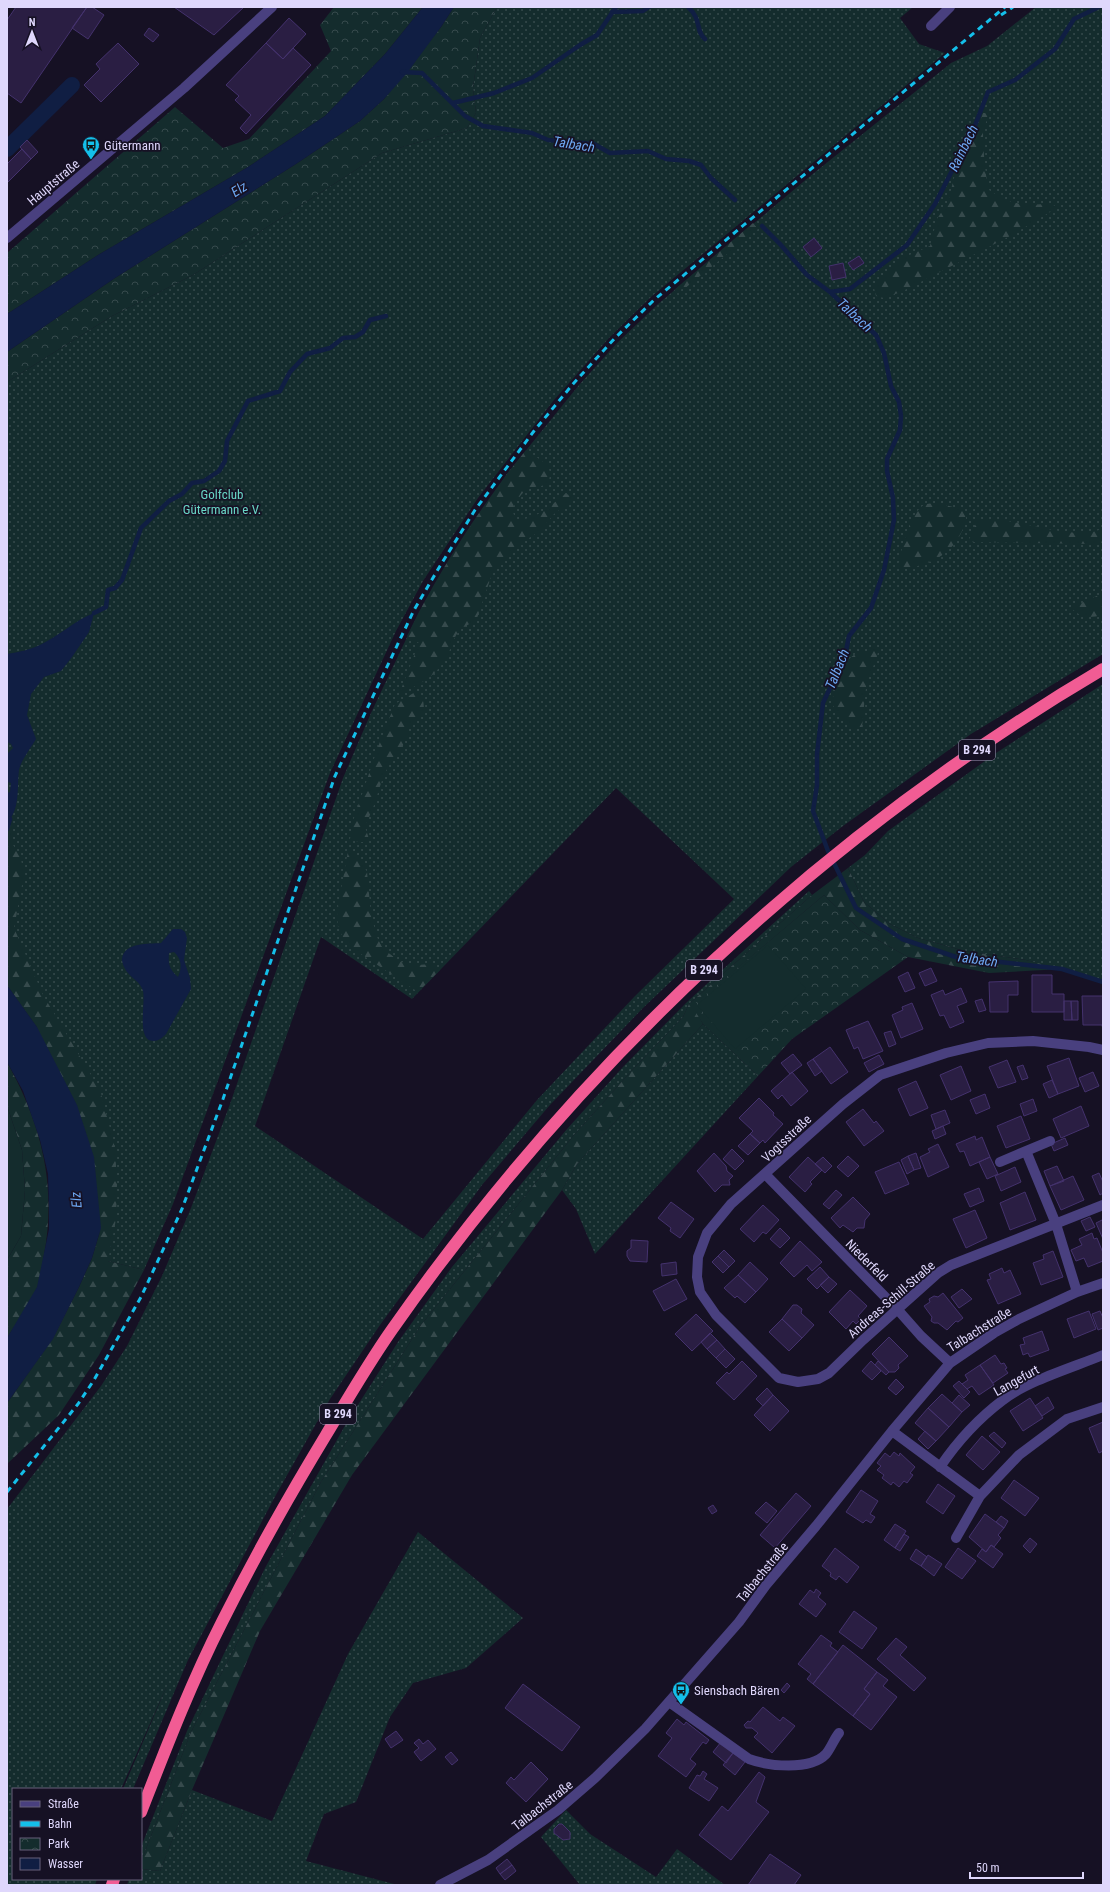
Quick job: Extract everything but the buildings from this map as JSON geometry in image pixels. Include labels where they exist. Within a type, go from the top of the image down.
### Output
[{"type":"highway","name":"B 294","points":[[142,1810],[192,1686],[220,1625],[296,1484],[390,1332],[490,1200],[610,1063],[702,972],[801,881],[856,837],[952,767],[1103,669]]},
{"type":"street","name":"Hauptstraße","points":[[7,238],[208,67],[272,7]]},
{"type":"street","points":[[931,26],[950,7]]},
{"type":"street","name":"Vogtsstraße","points":[[818,1379],[798,1382],[779,1378],[716,1315],[700,1292],[697,1277],[698,1257],[707,1233],[732,1204],[766,1175],[837,1109],[880,1075],[946,1053],[988,1043],[1033,1041],[1103,1050]]},
{"type":"street","points":[[1000,1162],[1050,1140]]},
{"type":"street","points":[[1026,1151],[1056,1224],[1078,1292]]},
{"type":"street","name":"Niederfeld","points":[[766,1175],[898,1310],[921,1336],[950,1363]]},
{"type":"street","name":"Andreas-Schill-Straße","points":[[818,1379],[829,1373],[863,1340],[938,1273],[951,1265],[1103,1205]]},
{"type":"street","name":"Talbachstraße","points":[[440,1885],[488,1860],[558,1810],[595,1778],[645,1729],[739,1622],[766,1585],[816,1526],[892,1431],[950,1363],[994,1333],[1020,1319],[1078,1292],[1103,1283]]},
{"type":"street","name":"Langefurt","points":[[940,1467],[963,1438],[1003,1399],[1032,1384],[1103,1355]]},
{"type":"street","points":[[956,1538],[980,1496],[1020,1455],[1067,1419],[1103,1407]]},
{"type":"street","points":[[892,1431],[980,1496]]},
{"type":"street","points":[[669,1702],[749,1759],[762,1764],[781,1766],[801,1764],[814,1760],[825,1754],[839,1733]]},
{"type":"green space","points":[[334,7],[423,7],[385,54],[325,116],[248,167],[98,255],[7,314],[7,253],[175,107],[223,148],[249,139],[331,51],[320,25]]},
{"type":"green space","points":[[454,7],[497,7],[480,38],[473,88],[476,113],[467,128],[382,153],[193,275],[112,316],[7,382],[7,352],[115,278],[296,164],[360,121],[384,99],[441,27]]},
{"type":"green space","name":"Golfclub Gütermann e.V.","points":[[497,7],[913,7],[900,18],[919,44],[945,53],[651,297],[609,338],[554,400],[478,498],[423,581],[396,631],[330,773],[173,1204],[144,1270],[108,1261],[37,1027],[7,985],[7,382],[112,316],[193,275],[382,153],[467,128],[476,113],[473,88],[480,38]]},
{"type":"green space","points":[[1036,7],[1103,7],[1103,654],[971,734],[843,826],[791,867],[643,1008],[549,1106],[482,1185],[380,1325],[330,1399],[277,1493],[188,1660],[133,1788],[123,1788],[168,1683],[121,1788],[12,1788],[12,1880],[97,1880],[95,1885],[7,1885],[7,1509],[101,1386],[127,1346],[162,1276],[191,1208],[230,1104],[343,778],[371,713],[419,612],[457,548],[506,475],[579,385],[617,343],[658,304],[809,177],[951,63],[987,46]],"holes":[[[616,788],[734,899],[635,996],[537,1100],[423,1239],[255,1126],[321,937],[412,999]]]},
{"type":"green space","points":[[983,113],[988,113],[983,131],[985,169],[989,190],[1012,202],[1025,204],[1051,204],[1055,206],[1055,209],[1012,235],[901,292],[884,298],[876,296],[874,288],[879,280],[905,257],[930,246],[937,219],[948,202],[955,174],[975,137]]},
{"type":"green space","points":[[753,223],[758,229],[684,289],[674,290]]},
{"type":"green space","points":[[526,450],[548,465],[550,473],[549,482],[544,485],[527,489],[522,494],[512,510],[516,520],[530,518],[542,512],[565,494],[572,495],[574,499],[554,514],[540,531],[518,545],[499,563],[491,577],[476,621],[462,628],[458,632],[446,658],[438,670],[420,684],[400,692],[419,643],[407,636],[419,611],[461,540],[492,494]]},
{"type":"green space","points":[[939,503],[963,510],[966,517],[966,522],[957,540],[944,554],[936,559],[917,566],[898,567],[907,531],[916,513],[921,507],[927,504]]},
{"type":"green space","points":[[978,519],[1006,521],[1082,533],[1094,532],[1103,528],[1103,541],[1093,544],[968,542]]},
{"type":"green space","points":[[1103,593],[1103,615],[1086,617],[1082,616],[1071,608]]},
{"type":"green space","points":[[878,647],[876,660],[867,683],[862,727],[852,730],[831,703],[840,677],[846,663],[850,658],[856,654]]},
{"type":"green space","points":[[1103,684],[1103,982],[1026,960],[965,951],[918,938],[890,924],[864,902],[848,868],[865,855],[888,831],[996,753]]},
{"type":"green space","points":[[417,691],[423,698],[424,709],[421,717],[411,724],[401,751],[390,763],[383,777],[365,827],[369,839],[364,842],[360,842],[350,839],[353,821],[378,747],[395,704]]},
{"type":"green space","points":[[7,815],[10,819],[13,845],[20,855],[24,874],[14,928],[43,995],[100,1090],[115,1148],[117,1184],[116,1219],[108,1261],[144,1270],[99,1355],[59,1415],[7,1464],[7,1403],[53,1338],[92,1258],[101,1228],[37,1027],[7,985]]},
{"type":"green space","points":[[348,851],[359,857],[367,872],[371,915],[377,937],[383,949],[401,962],[417,965],[433,964],[440,970],[418,992],[346,944],[338,927],[337,912]]},
{"type":"green space","points":[[848,868],[864,902],[890,924],[918,938],[965,951],[1026,960],[1062,969],[989,973],[908,957],[860,930],[824,895],[693,1006],[703,1024],[577,1164],[562,1190],[352,1475],[260,1631],[192,1790],[160,1871],[142,1869],[142,1859],[191,1732],[321,1482],[421,1325],[574,1135],[636,1066],[683,1017],[689,1004],[812,895]]},
{"type":"green space","points":[[809,891],[812,895],[689,1004],[683,1017],[636,1066],[574,1135],[421,1325],[321,1482],[191,1732],[142,1859],[142,1844],[187,1731],[265,1568],[347,1422],[398,1342],[452,1267],[567,1129],[622,1068],[687,1002]]},
{"type":"green space","points":[[824,895],[860,930],[908,957],[792,1039],[758,1076],[703,1024],[692,1006]]},
{"type":"green space","points":[[768,945],[806,989],[735,1049],[697,1005]]},
{"type":"green space","points":[[703,1024],[758,1076],[595,1254],[576,1209],[562,1190],[577,1164]]},
{"type":"green space","points":[[7,1062],[29,1108],[43,1155],[47,1179],[48,1229],[38,1284],[31,1301],[7,1338],[7,1260],[21,1236],[25,1190],[22,1150],[7,1106]]},
{"type":"green space","points":[[7,1106],[22,1150],[25,1190],[21,1236],[7,1260]]},
{"type":"green space","points":[[418,1532],[523,1618],[466,1668],[413,1683],[390,1717],[356,1802],[324,1814],[306,1861],[398,1885],[127,1885],[129,1880],[142,1880],[142,1869],[160,1871],[192,1790],[272,1821],[348,1654]]},
{"type":"green space","points":[[566,1810],[590,1834],[656,1877],[677,1849],[725,1885],[580,1885],[541,1837]]},
{"type":"water","name":"Elz","points":[[423,7],[454,7],[407,73],[384,99],[360,121],[296,164],[115,278],[7,352],[7,314],[98,255],[248,167],[325,116],[385,54]]},
{"type":"water","points":[[94,613],[89,632],[72,657],[61,671],[44,677],[31,694],[27,715],[36,739],[20,766],[17,802],[10,819],[7,815],[7,793],[10,792],[11,783],[7,782],[7,754],[13,748],[11,744],[7,742],[7,654],[24,651],[40,645]]},
{"type":"water","points":[[173,929],[181,929],[185,932],[187,938],[184,960],[190,978],[191,989],[166,1034],[159,1040],[153,1041],[148,1039],[143,1028],[144,997],[142,988],[139,983],[127,972],[122,959],[127,949],[138,945],[161,943]],"holes":[[[174,952],[180,961],[178,977],[171,969],[169,953]]]},
{"type":"water","name":"Elz","points":[[7,985],[37,1027],[77,1105],[94,1157],[101,1228],[92,1258],[53,1339],[7,1403],[7,1338],[37,1287],[49,1229],[49,1208],[48,1174],[40,1140],[23,1091],[7,1062]]},
{"type":"waterway","points":[[453,103],[494,93],[532,78],[597,35],[616,7]]},
{"type":"waterway","points":[[612,12],[643,11],[649,7]]},
{"type":"waterway","points":[[688,7],[695,16],[700,32],[705,39]]},
{"type":"waterway","name":"Rainbach","points":[[830,292],[850,289],[907,245],[935,204],[974,128],[988,92],[1015,80],[1055,49],[1074,19],[1099,7]]},
{"type":"waterway","name":"Talbach","points":[[402,72],[422,73],[465,116],[483,126],[532,133],[548,140],[594,144],[610,153],[648,151],[666,159],[689,161],[701,165],[711,178],[735,200]]},
{"type":"waterway","points":[[7,149],[72,85]]},
{"type":"waterway","name":"Talbach","points":[[762,226],[807,275],[830,292],[876,335],[884,353],[891,386],[899,402],[901,416],[900,430],[887,459],[887,471],[893,498],[894,520],[884,570],[871,608],[849,636],[845,656],[823,703],[817,754],[817,785],[813,811],[828,851],[856,908],[902,939],[956,957],[1062,969],[1103,982]]},
{"type":"waterway","points":[[94,613],[106,607],[108,590],[115,588],[122,580],[141,528],[169,501],[182,494],[192,483],[204,481],[219,471],[225,461],[227,441],[248,401],[280,391],[290,372],[307,354],[330,348],[343,338],[355,337],[363,332],[370,320],[386,316]]},
{"type":"waterway","points":[[7,829],[10,819]]},
{"type":"railway","points":[[7,1492],[78,1404],[94,1380],[141,1297],[182,1209],[223,1099],[335,776],[414,610],[475,510],[534,431],[573,384],[615,338],[654,300],[1005,7]]},
{"type":"railway","points":[[1001,15],[1013,7]]},
{"type":"place","name":"Gütermann","points":[[91,160]]},
{"type":"place","name":"Siensbach Bären","points":[[681,1705]]}]
